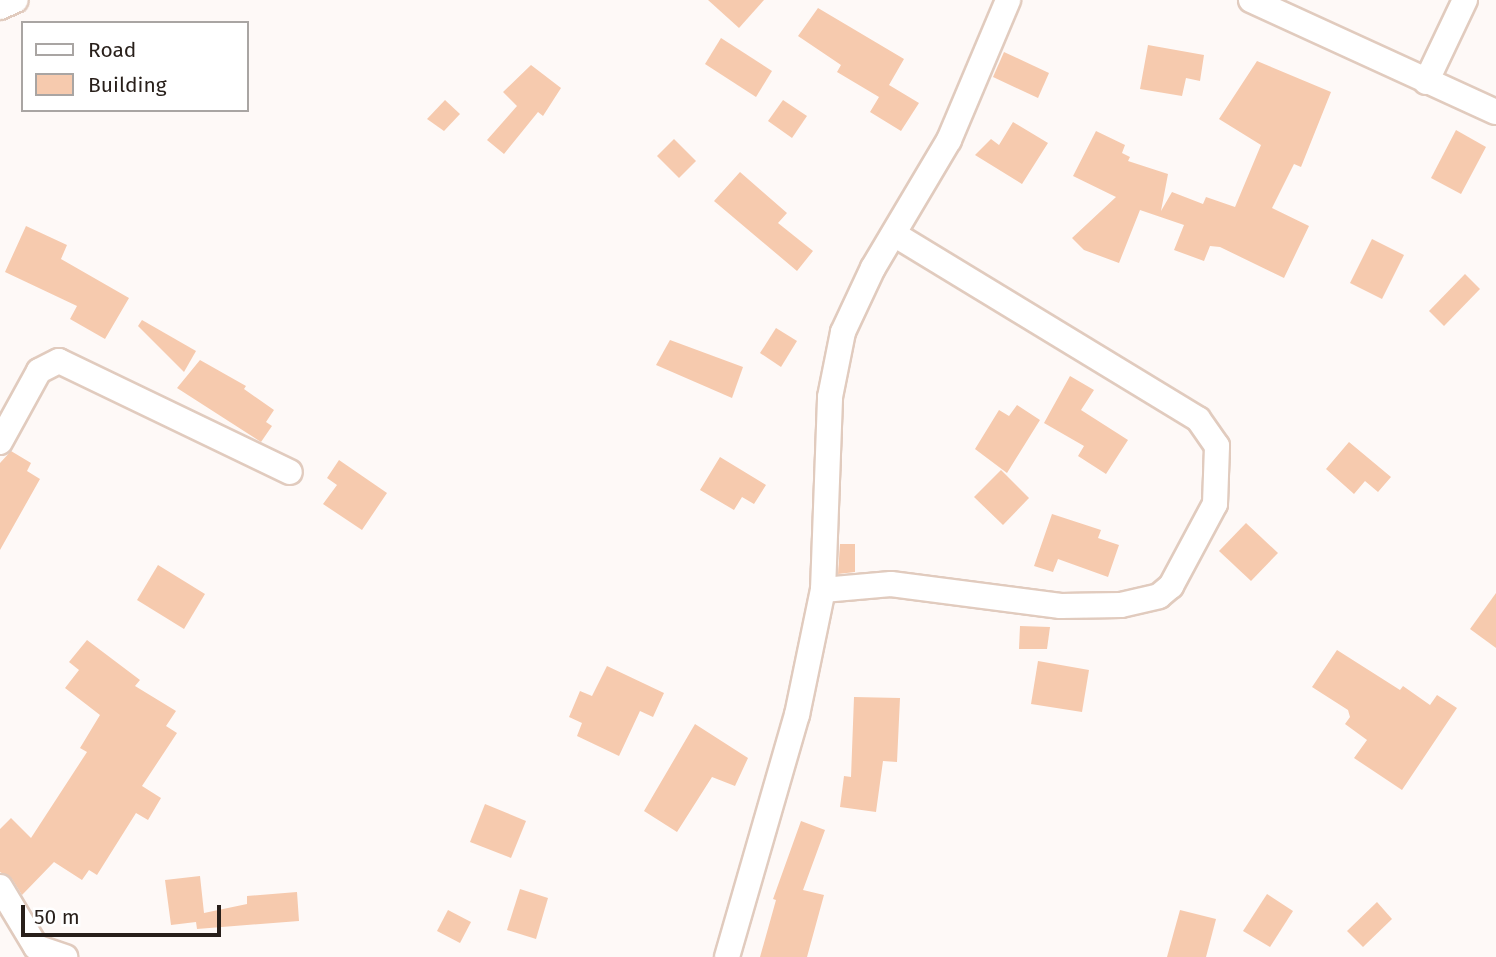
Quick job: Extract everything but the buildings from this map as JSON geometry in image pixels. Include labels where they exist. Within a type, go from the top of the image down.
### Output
[{"type":"street","points":[[0,7],[16,0]]},
{"type":"street","points":[[727,957],[797,715],[823,590],[830,397],[843,332],[894,234],[949,140],[1007,0]]},
{"type":"street","points":[[1251,0],[1496,112]]},
{"type":"street","points":[[1426,82],[1465,0]]},
{"type":"street","points":[[823,590],[891,584],[1061,606],[1121,605],[1159,596],[1171,586],[1214,504],[1217,446],[1198,419],[894,234]]},
{"type":"street","points":[[0,442],[39,372],[59,361],[290,472]]},
{"type":"street","points":[[0,887],[36,947],[65,957]]}]
